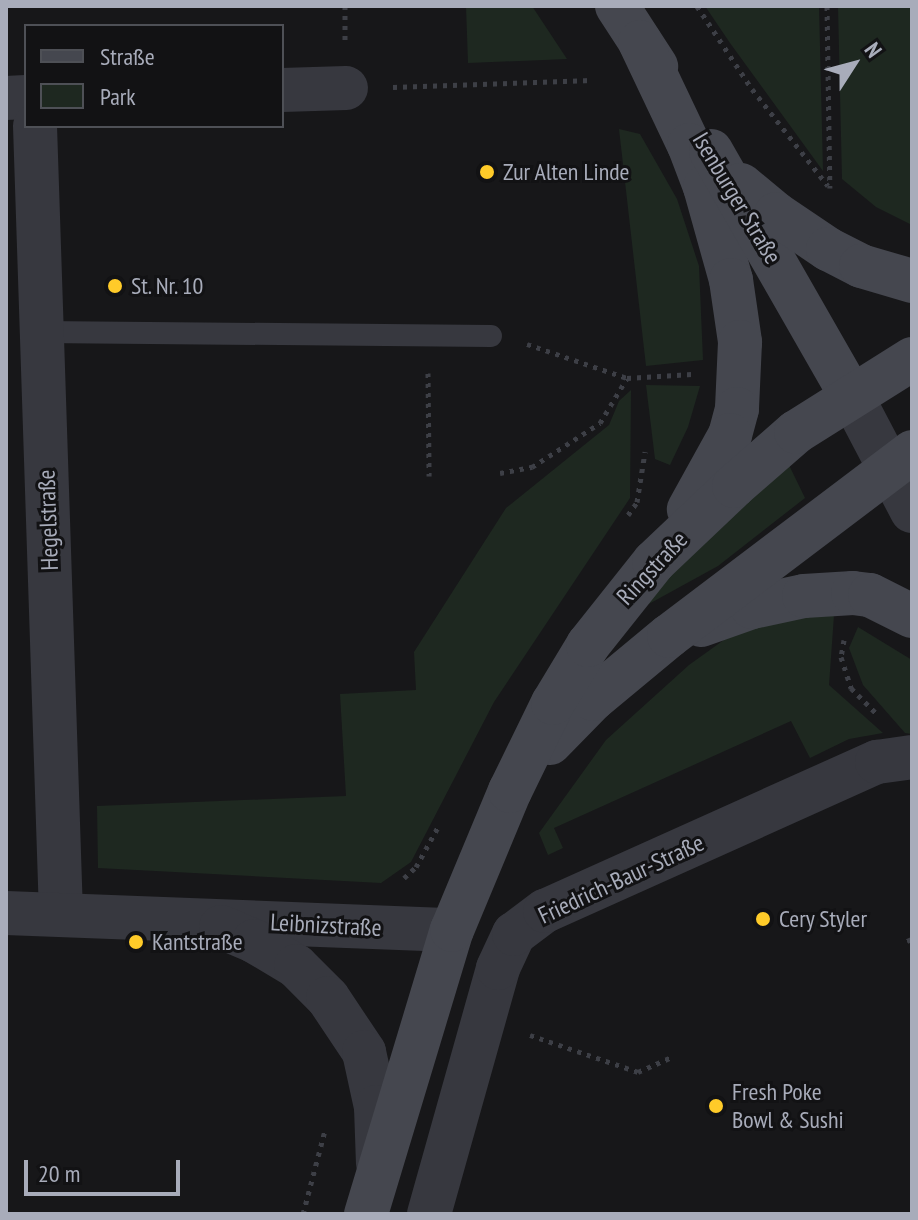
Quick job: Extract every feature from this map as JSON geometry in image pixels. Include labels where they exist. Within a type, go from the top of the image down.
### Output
[{"type":"main road","name":"Isenburger Straße","points":[[617,6],[721,167],[851,395]]},
{"type":"main road","points":[[640,42],[689,145],[705,187],[731,280],[740,342],[737,409],[730,435],[660,555]]},
{"type":"main road","points":[[721,167],[776,214],[828,249],[861,266],[912,281]]},
{"type":"main road","name":"Ringstraße","points":[[366,1214],[452,930],[510,791],[553,703],[588,645],[660,555],[796,432],[912,359]]},
{"type":"main road","name":"Ringstraße","points":[[510,791],[593,699],[669,636],[902,460]]},
{"type":"main road","points":[[669,636],[752,607],[804,596],[870,595],[912,616]]},
{"type":"street","points":[[284,90],[346,88]]},
{"type":"street","name":"Hegelstraße","points":[[35,128],[61,913]]},
{"type":"street","points":[[851,395],[902,460],[912,511]]},
{"type":"street","name":"Friedrich-Baur-Straße","points":[[429,1214],[498,968],[514,934],[545,911],[877,762],[912,757]]},
{"type":"street","name":"Leibnizstraße","points":[[9,926],[61,913],[452,930]]},
{"type":"street","name":"Leibnizstraße","points":[[200,919],[254,941],[296,966],[328,998],[364,1052],[376,1107],[378,1171]]},
{"type":"lane","points":[[41,332],[491,336]]},
{"type":"path","points":[[697,6],[752,89],[830,189],[827,6]]},
{"type":"path","points":[[346,88],[592,80]]},
{"type":"path","points":[[428,336],[429,476]]},
{"type":"path","points":[[491,336],[515,339],[627,378],[705,373]]},
{"type":"path","points":[[500,473],[532,467],[600,423],[627,378]]},
{"type":"path","points":[[483,1019],[638,1072],[671,1057]]},
{"type":"green space","points":[[466,6],[532,6],[567,59],[468,63]]},
{"type":"green space","points":[[705,6],[819,6],[823,171],[730,43]]},
{"type":"green space","points":[[838,6],[912,6],[912,225],[876,207],[842,179]]},
{"type":"green space","points":[[619,129],[640,134],[677,199],[699,266],[703,360],[646,366]]},
{"type":"green space","points":[[646,385],[700,386],[688,427],[670,465],[655,459]]},
{"type":"green space","points":[[631,390],[630,498],[494,702],[411,862],[381,883],[98,868],[97,806],[346,796],[340,694],[416,690],[414,652],[506,508],[609,425],[619,401]]},
{"type":"green space","points":[[788,463],[805,498],[718,566],[647,605],[679,553]]},
{"type":"green space","points":[[834,615],[829,685],[883,733],[849,739],[810,758],[791,721],[554,828],[563,848],[548,855],[539,833],[606,740],[689,665],[753,619]]},
{"type":"green space","points":[[858,627],[912,660],[912,734],[905,733],[863,685],[849,648]]},
{"type":"place","name":"Zur Alten Linde","points":[[487,172]]},
{"type":"place","name":"St. Nr. 10","points":[[115,286]]},
{"type":"place","name":"Cery Styler","points":[[763,919]]},
{"type":"place","name":"Kantstraße","points":[[136,942]]},
{"type":"place","name":"Fresh Poke Bowl & Sushi","points":[[716,1106]]}]
